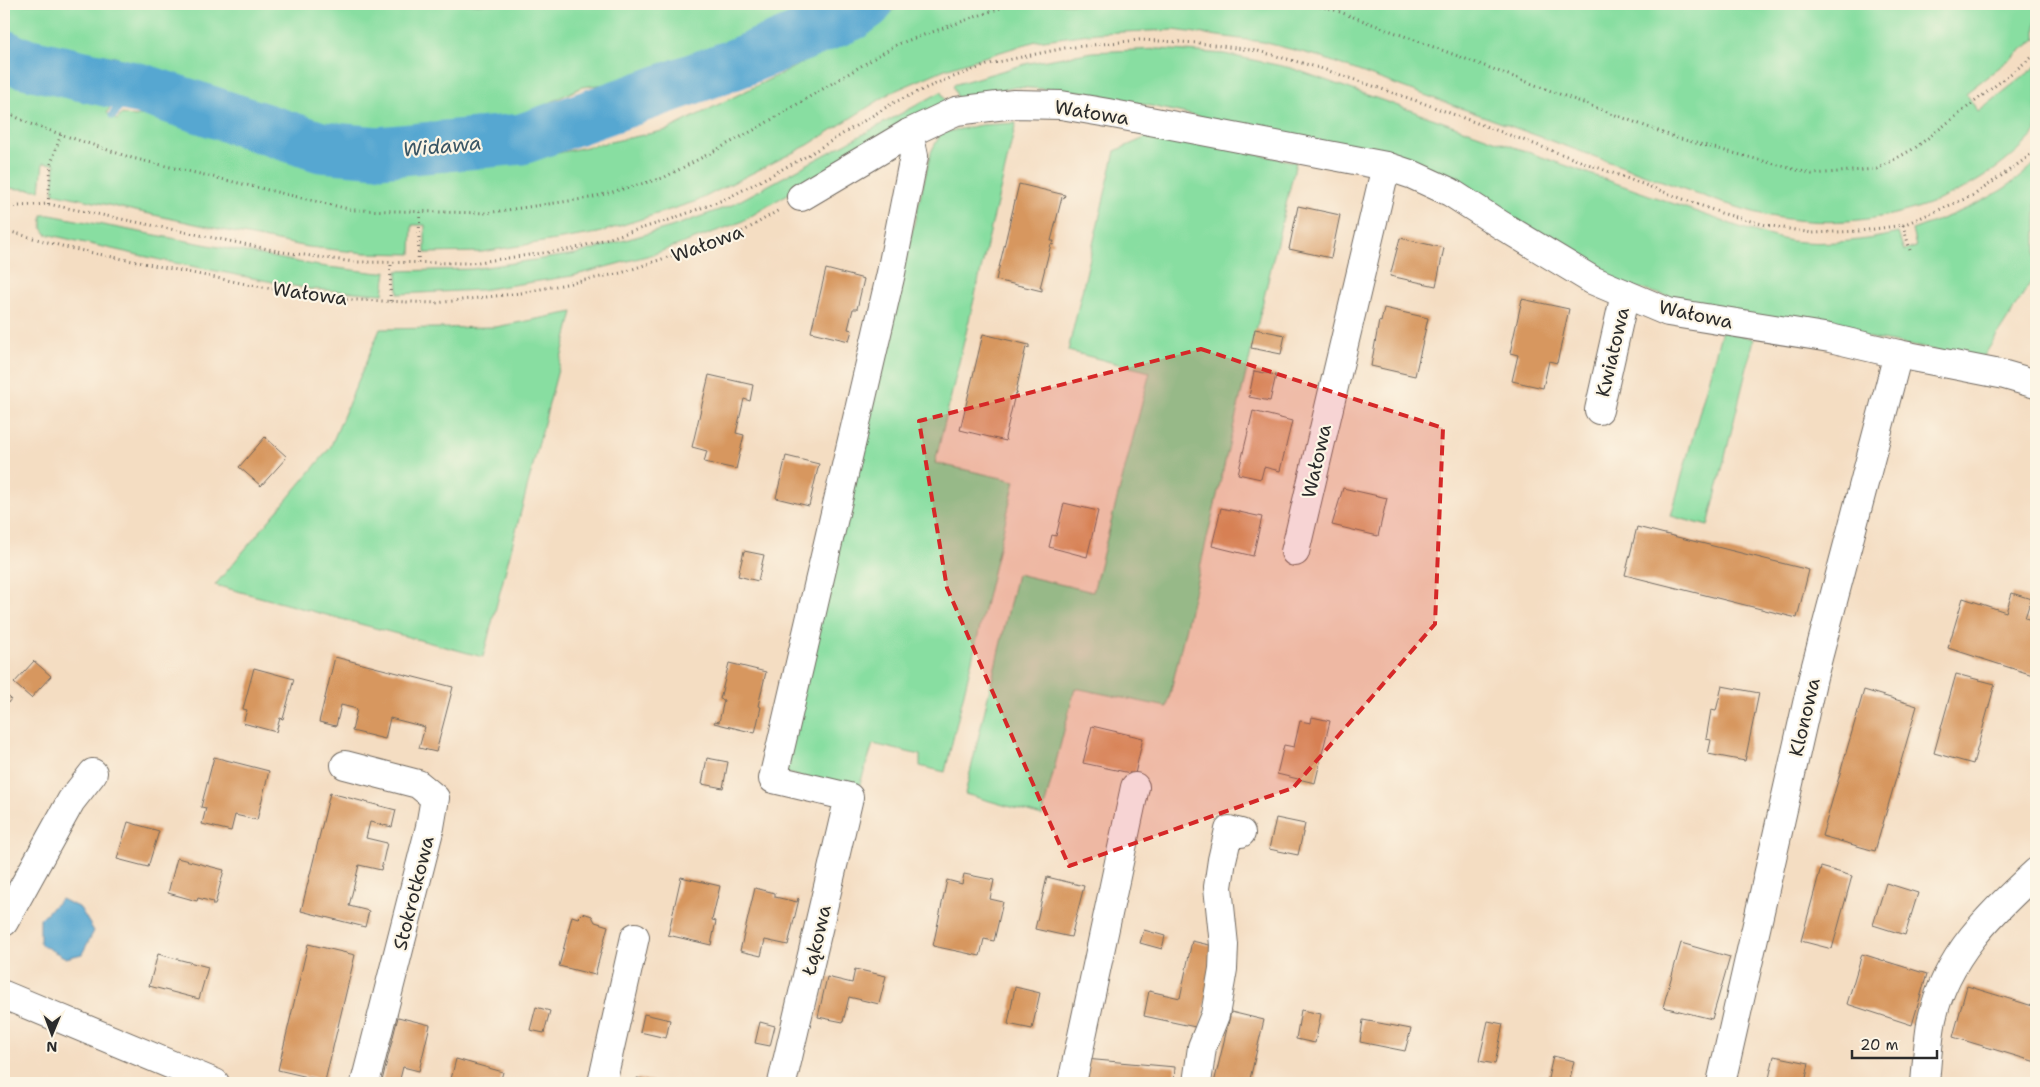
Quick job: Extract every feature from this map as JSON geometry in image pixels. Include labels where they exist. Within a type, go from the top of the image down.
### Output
[{"type":"street","name":"Wałowa","points":[[801,197],[909,133],[956,111],[1014,104],[1061,105],[1386,166],[1413,175],[1450,192],[1500,225],[1592,280],[1668,312],[1830,338],[1898,354],[2005,375],[2036,384]]},
{"type":"street","name":"Łąkowa","points":[[782,1083],[849,797],[773,779],[891,273],[914,156],[909,133]]},
{"type":"street","name":"Wałowa","points":[[1294,552],[1386,166]]},
{"type":"street","name":"Kwiatowa","points":[[1599,410],[1625,294]]},
{"type":"street","name":"Klonowa","points":[[1722,1083],[1813,677],[1898,354]]},
{"type":"street","name":"Stokrotkowa","points":[[345,765],[418,784],[435,798],[430,827],[365,1083]]},
{"type":"street","points":[[4,922],[71,801],[93,773]]},
{"type":"street","points":[[1072,1083],[1135,787]]},
{"type":"street","points":[[1197,1083],[1202,1047],[1215,1015],[1223,969],[1224,945],[1218,887],[1222,860],[1229,830],[1241,833]]},
{"type":"street","points":[[1925,1083],[1932,1019],[1950,971],[1980,926],[2036,872]]},
{"type":"street","points":[[602,1083],[636,937]]},
{"type":"street","points":[[4,995],[215,1083]]},
{"type":"path","points":[[4,112],[30,124],[132,158],[354,210],[486,213],[590,198],[663,178],[754,130],[898,44],[1012,4]]},
{"type":"path","points":[[1305,4],[1332,9],[1678,138],[1812,174],[1877,170],[1915,148],[2036,54]]},
{"type":"path","points":[[4,207],[48,204],[85,210],[283,252],[354,262],[471,263],[573,249],[669,220],[728,198],[805,157],[893,103],[942,81],[993,64],[1056,50],[1139,40],[1199,43],[1258,51],[1320,68],[1420,102],[1721,213],[1766,225],[1812,233],[1860,231],[1903,225],[1974,195],[2028,158],[2036,147]]},
{"type":"path","points":[[48,204],[51,164],[61,134]]},
{"type":"path","name":"Wałowa","points":[[4,230],[69,248],[329,299],[436,303],[511,294],[621,274],[744,231],[801,197]]},
{"type":"path","points":[[418,263],[420,212]]},
{"type":"path","points":[[1903,225],[1910,250]]},
{"type":"path","points":[[390,301],[391,262]]},
{"type":"highlighted area","points":[[1201,349],[1443,428],[1435,624],[1293,788],[1069,866],[947,588],[919,421]]},
{"type":"green space","points":[[4,4],[830,4],[670,76],[582,87],[512,121],[446,131],[359,137],[115,57],[24,41],[4,31]]},
{"type":"green space","points":[[901,4],[2036,4],[2036,39],[1966,93],[1978,112],[2036,66],[2036,132],[2011,157],[1982,178],[1951,195],[1917,208],[1882,217],[1847,221],[1811,221],[1775,217],[1720,202],[1317,56],[1263,42],[1174,30],[1096,33],[1036,41],[945,69],[892,92],[808,145],[697,201],[598,233],[482,252],[425,253],[425,225],[412,225],[411,254],[365,253],[308,247],[237,233],[53,193],[55,164],[43,163],[40,190],[4,188],[4,78],[112,104],[107,113],[117,120],[122,114],[135,117],[154,112],[303,164],[371,174],[445,170],[558,153],[667,130],[861,34]]},
{"type":"green space","points":[[1159,49],[1224,54],[1291,68],[1742,228],[1791,241],[1817,243],[1845,242],[1898,233],[1904,251],[1916,247],[1912,230],[1962,211],[1994,195],[2036,162],[2036,274],[1982,359],[1710,308],[1616,282],[1380,156],[1087,92],[1016,87],[958,100],[953,85],[1029,63],[1093,52]]},
{"type":"green space","points":[[941,92],[948,106],[869,145],[741,222],[654,254],[572,276],[480,290],[398,294],[397,271],[472,269],[576,254],[671,227],[730,206]]},
{"type":"green space","points":[[1016,123],[935,463],[1015,481],[945,772],[920,766],[920,755],[873,744],[857,793],[783,772],[931,152],[941,133],[981,125]]},
{"type":"green space","points":[[1154,134],[1296,162],[1167,707],[1075,688],[1042,816],[965,794],[1017,574],[1093,592],[1150,372],[1068,351],[1115,151]]},
{"type":"green space","points":[[42,215],[319,266],[379,273],[386,271],[383,294],[309,289],[165,261],[46,234],[42,228]]},
{"type":"green space","points":[[573,312],[483,657],[215,585],[330,448],[380,329],[496,327]]},
{"type":"green space","points":[[1722,330],[1754,339],[1708,526],[1671,516]]},
{"type":"water","points":[[61,899],[80,908],[94,931],[82,954],[66,958],[40,944],[40,919]]},
{"type":"building","points":[[1019,184],[1065,195],[1064,198],[1062,197],[1051,241],[1054,241],[1053,245],[1051,244],[1040,288],[1042,288],[1042,291],[996,280]]},
{"type":"building","points":[[1298,206],[1340,215],[1331,258],[1289,249]]},
{"type":"building","points":[[1400,238],[1444,248],[1436,286],[1390,276]]},
{"type":"building","points":[[826,269],[864,279],[857,309],[853,309],[848,329],[852,330],[849,341],[811,332]]},
{"type":"building","points":[[1522,299],[1569,309],[1557,363],[1549,361],[1543,388],[1512,381],[1518,355],[1510,353]]},
{"type":"building","points":[[1384,308],[1428,318],[1415,376],[1371,366],[1379,321],[1381,322]]},
{"type":"building","points":[[1255,329],[1285,335],[1281,354],[1251,348]]},
{"type":"building","points":[[983,334],[1029,345],[1029,348],[1026,347],[1016,391],[1018,393],[1015,394],[1005,438],[1006,441],[960,430]]},
{"type":"building","points":[[1254,371],[1276,375],[1270,401],[1249,397]]},
{"type":"building","points":[[709,375],[753,385],[750,401],[744,399],[736,433],[744,435],[736,469],[704,462],[707,451],[692,447]]},
{"type":"building","points":[[1253,411],[1292,421],[1280,471],[1264,467],[1261,479],[1238,474]]},
{"type":"building","points":[[265,437],[287,457],[261,486],[239,467]]},
{"type":"building","points":[[786,456],[819,464],[809,506],[776,498]]},
{"type":"building","points":[[1343,488],[1387,498],[1378,536],[1332,525]]},
{"type":"building","points":[[1064,503],[1098,511],[1087,557],[1049,547],[1052,535],[1056,536]]},
{"type":"building","points":[[1221,508],[1262,517],[1253,556],[1212,546]]},
{"type":"building","points":[[1637,527],[1809,570],[1797,618],[1625,575]]},
{"type":"building","points":[[744,551],[764,555],[758,581],[738,576]]},
{"type":"building","points":[[2012,593],[2031,599],[2025,618],[2036,621],[2036,676],[1948,648],[1963,598],[2006,612]]},
{"type":"building","points":[[335,657],[453,687],[436,752],[419,748],[425,727],[390,718],[385,739],[352,731],[357,709],[341,705],[336,726],[319,722]]},
{"type":"building","points":[[34,661],[51,676],[31,698],[14,683]]},
{"type":"building","points":[[729,663],[766,672],[758,706],[761,707],[755,733],[714,723],[715,721],[719,722],[724,700],[720,699]]},
{"type":"building","points":[[254,668],[294,679],[283,719],[280,718],[276,732],[243,723],[247,710],[243,709]]},
{"type":"building","points":[[1956,674],[1995,684],[1973,764],[1934,753]]},
{"type":"building","points":[[1722,686],[1759,693],[1745,761],[1708,754],[1711,740],[1706,739],[1711,710],[1716,711]]},
{"type":"building","points":[[1864,690],[1917,706],[1875,851],[1822,836]]},
{"type":"building","points":[[4,693],[11,699],[4,708]]},
{"type":"building","points":[[1312,717],[1330,721],[1315,783],[1277,774],[1284,745],[1294,747],[1300,721],[1311,723]]},
{"type":"building","points":[[1092,726],[1143,738],[1135,774],[1083,763]]},
{"type":"building","points":[[214,757],[269,771],[257,820],[235,815],[231,831],[202,824],[206,808],[201,807]]},
{"type":"building","points":[[707,758],[728,762],[723,788],[702,784]]},
{"type":"building","points":[[330,793],[396,810],[392,827],[370,822],[366,838],[387,843],[381,870],[359,865],[349,906],[369,911],[365,927],[301,911]]},
{"type":"building","points":[[1276,818],[1305,824],[1298,855],[1269,849]]},
{"type":"building","points":[[128,822],[159,831],[148,867],[117,859]]},
{"type":"building","points":[[177,858],[224,870],[215,905],[212,905],[213,902],[198,898],[197,901],[168,893]]},
{"type":"building","points":[[1821,867],[1852,876],[1832,949],[1801,941]]},
{"type":"building","points":[[964,874],[994,880],[990,899],[1003,902],[994,941],[984,939],[980,956],[933,946],[947,880],[962,884]]},
{"type":"building","points":[[681,877],[720,886],[712,920],[716,921],[711,945],[668,935]]},
{"type":"building","points":[[1047,877],[1084,886],[1071,937],[1035,929]]},
{"type":"building","points":[[1886,883],[1918,893],[1905,935],[1873,925]]},
{"type":"building","points":[[755,888],[775,893],[775,897],[797,902],[799,899],[788,945],[765,940],[761,956],[740,951]]},
{"type":"building","points":[[583,913],[592,916],[595,922],[608,926],[595,975],[559,966],[572,916],[578,918]]},
{"type":"building","points":[[1144,930],[1165,936],[1162,949],[1140,943]]},
{"type":"building","points":[[1192,941],[1218,947],[1200,1028],[1144,1016],[1149,991],[1180,998]]},
{"type":"building","points":[[1681,943],[1730,957],[1712,1019],[1663,1007]]},
{"type":"building","points":[[308,944],[355,955],[325,1081],[278,1070]]},
{"type":"building","points":[[158,954],[208,967],[199,999],[149,986]]},
{"type":"building","points":[[1862,954],[1927,974],[1912,1025],[1847,1004]]},
{"type":"building","points":[[855,969],[886,976],[879,1004],[849,997],[843,1022],[818,1017],[827,977],[852,983]]},
{"type":"building","points":[[1967,986],[2036,1007],[2036,1062],[1953,1037]]},
{"type":"building","points":[[1015,987],[1040,993],[1032,1029],[1008,1024]]},
{"type":"building","points":[[536,1007],[550,1011],[544,1033],[530,1030]]},
{"type":"building","points":[[1301,1010],[1321,1014],[1315,1043],[1296,1039]]},
{"type":"building","points":[[1231,1012],[1264,1020],[1249,1083],[1214,1083]]},
{"type":"building","points":[[644,1014],[670,1020],[666,1038],[640,1032]]},
{"type":"building","points":[[398,1017],[430,1025],[419,1071],[403,1067],[399,1083],[389,1083],[382,1081]]},
{"type":"building","points":[[1363,1020],[1411,1029],[1405,1051],[1360,1042]]},
{"type":"building","points":[[1488,1021],[1503,1024],[1495,1064],[1479,1061]]},
{"type":"building","points":[[760,1022],[775,1026],[770,1046],[755,1043]]},
{"type":"building","points":[[1553,1056],[1574,1061],[1569,1083],[1547,1083]]},
{"type":"building","points":[[1774,1056],[1809,1063],[1805,1083],[1768,1083]]},
{"type":"building","points":[[456,1059],[503,1072],[500,1083],[450,1083]]},
{"type":"building","points":[[1085,1059],[1175,1067],[1174,1083],[1082,1083]]},
{"type":"building","points":[[637,1078],[658,1082],[658,1083],[636,1083]]},
{"type":"waterway","name":"Widawa","points":[[4,55],[16,61],[142,89],[321,147],[379,152],[522,139],[735,64],[852,15],[867,4]]},
{"type":"waterway","points":[[113,115],[133,87]]}]
